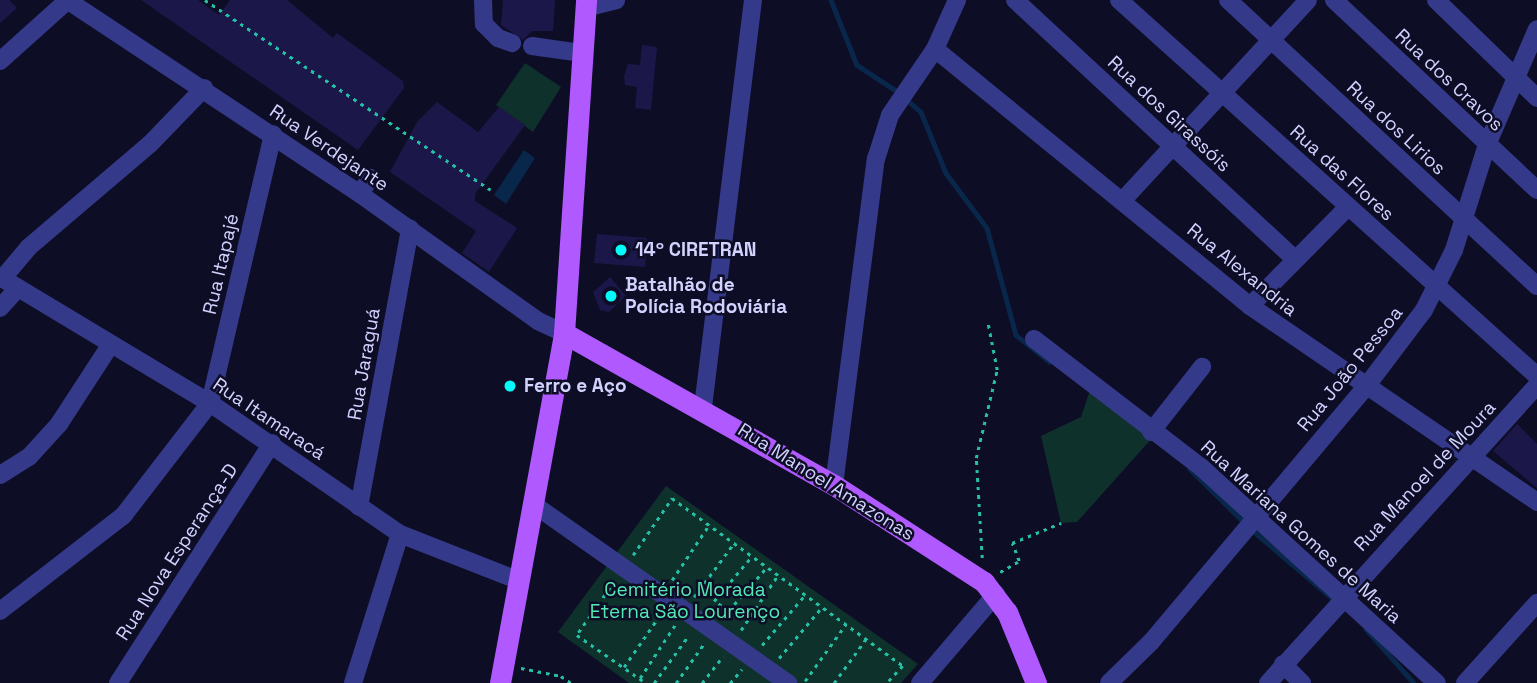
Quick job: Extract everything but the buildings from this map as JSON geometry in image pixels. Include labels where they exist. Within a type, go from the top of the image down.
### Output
[{"type":"main road","points":[[502,675],[564,333],[585,4]]},
{"type":"main road","name":"Rua Manoel Amazonas","points":[[564,333],[703,407],[834,485],[990,588]]},
{"type":"main road","points":[[990,588],[1035,683]]},
{"type":"street","points":[[0,61],[68,0]]},
{"type":"street","name":"Rua Verdejante","points":[[68,0],[273,134],[538,321],[564,333]]},
{"type":"street","points":[[483,0],[484,24],[508,42]]},
{"type":"street","points":[[585,4],[616,0]]},
{"type":"street","points":[[703,407],[753,0]]},
{"type":"street","points":[[834,485],[876,159],[902,94],[935,49],[957,0]]},
{"type":"street","name":"Rua dos Girassóis","points":[[1015,0],[1295,259]]},
{"type":"street","name":"Rua das Flores","points":[[1119,0],[1537,376]]},
{"type":"street","name":"Rua dos Lirios","points":[[1228,0],[1537,286]]},
{"type":"street","points":[[1123,200],[1308,0]]},
{"type":"street","name":"Rua dos Cravos","points":[[1334,0],[1537,190]]},
{"type":"street","points":[[1436,0],[1537,98]]},
{"type":"street","name":"Rua João Pessoa","points":[[1109,683],[1151,642],[1365,388],[1424,310],[1464,220],[1487,145],[1537,29]]},
{"type":"street","points":[[533,46],[582,53]]},
{"type":"street","name":"Rua Alexandria","points":[[935,49],[1250,306],[1365,388],[1536,501]]},
{"type":"street","points":[[0,308],[7,281],[29,247],[149,144],[204,88]]},
{"type":"street","name":"Rua Itapajé","points":[[210,403],[273,134]]},
{"type":"street","points":[[360,194],[370,178]]},
{"type":"street","points":[[1250,306],[1348,207]]},
{"type":"street","name":"Rua Jaraguá","points":[[359,507],[410,229]]},
{"type":"street","name":"Rua Itamaracá","points":[[7,281],[210,403],[272,443],[400,534],[520,581]]},
{"type":"street","name":"Rua Mariana Gomes de Maria","points":[[1034,339],[1151,432],[1201,467],[1339,599],[1437,683]]},
{"type":"street","points":[[0,475],[29,457],[60,424],[111,344]]},
{"type":"street","points":[[1151,432],[1202,367]]},
{"type":"street","name":"Rua Manoel de Moura","points":[[1268,683],[1339,599],[1537,385]]},
{"type":"street","points":[[0,611],[123,516],[210,403]]},
{"type":"street","name":"Rua Nova Esperança-D","points":[[118,683],[272,443]]},
{"type":"street","points":[[533,504],[788,683]]},
{"type":"street","points":[[353,683],[400,534]]},
{"type":"street","points":[[920,683],[990,588]]},
{"type":"street","points":[[1465,683],[1537,603]]},
{"type":"street","points":[[1283,664],[1302,683]]},
{"type":"path","points":[[205,0],[491,190]]},
{"type":"path","points":[[988,324],[997,370],[976,458],[990,588]]},
{"type":"path","points":[[672,498],[903,666],[887,683]]},
{"type":"path","points":[[990,588],[1018,561],[1012,543],[1061,523]]},
{"type":"path","points":[[623,667],[709,525]]},
{"type":"path","points":[[728,611],[714,601],[752,556]]},
{"type":"path","points":[[730,683],[805,595]]},
{"type":"path","points":[[769,670],[822,607]]},
{"type":"path","points":[[654,683],[699,621]]},
{"type":"path","points":[[804,683],[846,625]]},
{"type":"path","points":[[577,635],[646,683]]},
{"type":"path","points":[[834,683],[866,639]]},
{"type":"path","points":[[502,675],[538,669],[572,683]]},
{"type":"green space","points":[[525,63],[561,87],[533,132],[496,105]]},
{"type":"green space","points":[[1090,390],[1153,437],[1077,522],[1061,523],[1041,436],[1081,417]]},
{"type":"green space","name":"Cemitério Morada Eterna São Lourenço","points":[[666,486],[918,664],[901,683],[629,683],[558,632]]},
{"type":"water","points":[[524,150],[535,158],[506,204],[494,195]]},
{"type":"waterway","points":[[831,0],[857,65],[898,92]]},
{"type":"waterway","points":[[905,98],[921,112],[946,173],[987,228],[1016,335],[1050,362]]},
{"type":"waterway","points":[[1190,469],[1246,524]]},
{"type":"waterway","points":[[1252,530],[1331,597]]},
{"type":"waterway","points":[[1366,629],[1414,683]]},
{"type":"place","name":"14º CIRETRAN","points":[[621,250]]},
{"type":"place","name":"Batalhão de Polícia Rodoviária","points":[[611,296]]},
{"type":"place","name":"Ferro e Aço","points":[[510,386]]}]
